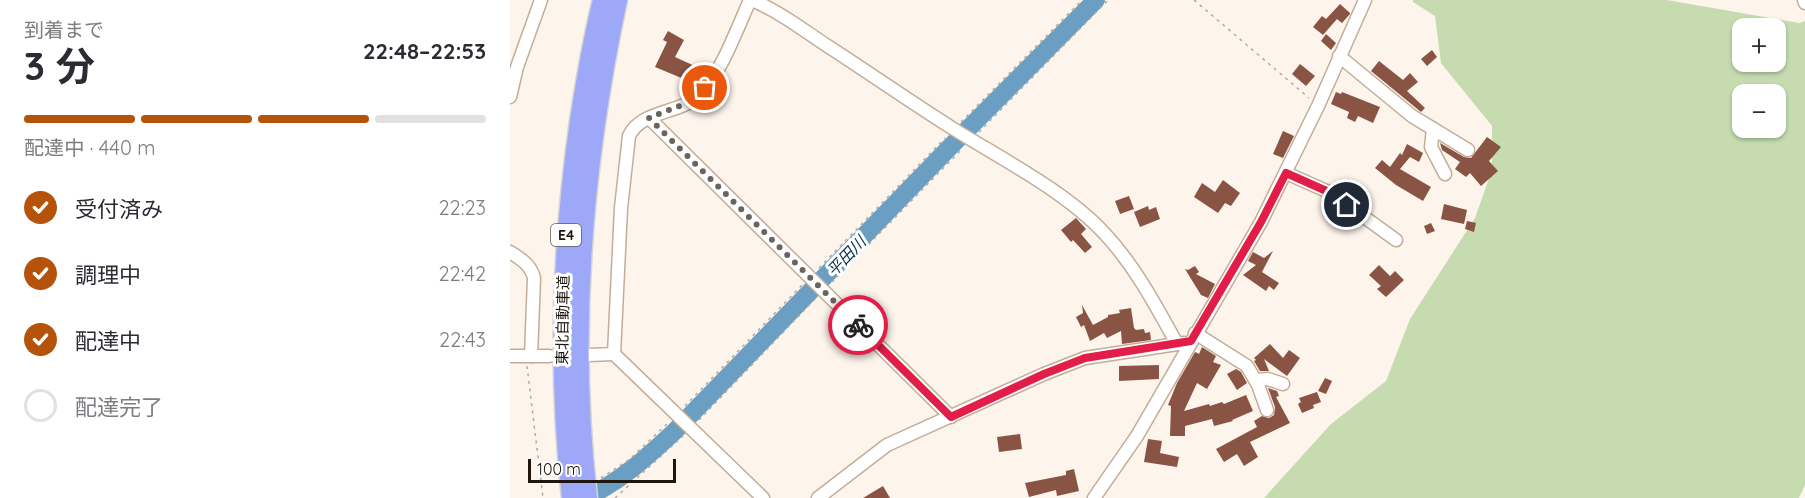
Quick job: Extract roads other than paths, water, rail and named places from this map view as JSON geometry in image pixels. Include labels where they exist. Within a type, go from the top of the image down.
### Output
[{"type":"highway","name":"東北自動車道","points":[[588,498],[576,469],[563,418],[561,336],[573,161],[585,83],[602,0]]},
{"type":"highway","name":"東北自動車道","points":[[571,498],[576,469],[582,240],[602,78],[618,0]]},
{"type":"street","points":[[510,97],[520,58],[541,0]]},
{"type":"street","points":[[614,354],[621,208],[628,136],[633,128],[649,118],[678,107],[700,94],[716,70],[751,0],[784,18],[970,140],[1062,196],[1105,233],[1139,279],[1177,344]]},
{"type":"street","points":[[1094,498],[1137,436],[1256,231],[1318,106],[1365,0]]},
{"type":"street","points":[[1340,56],[1412,116],[1468,150]]},
{"type":"street","points":[[649,118],[951,417]]},
{"type":"street","points":[[1433,129],[1431,147],[1445,174]]},
{"type":"street","points":[[1286,173],[1331,193],[1396,240]]},
{"type":"street","points":[[510,252],[523,260],[532,270],[534,278],[528,356]]},
{"type":"street","points":[[818,498],[887,445],[1044,374],[1085,358],[1177,344],[1193,337]]},
{"type":"street","points":[[1193,337],[1247,366],[1256,381],[1267,410]]},
{"type":"street","points":[[588,355],[614,354],[763,498]]},
{"type":"street","points":[[510,356],[549,356]]},
{"type":"street","points":[[1256,381],[1268,379],[1283,384]]},
{"type":"waterway","name":"平田川","points":[[586,498],[622,476],[675,431],[1096,0]]}]
